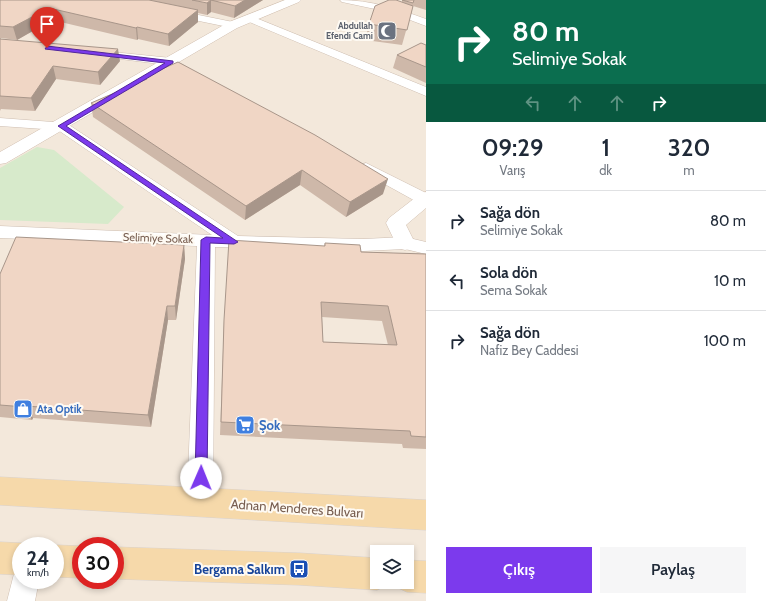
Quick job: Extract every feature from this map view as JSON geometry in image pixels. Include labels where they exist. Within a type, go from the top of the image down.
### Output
[{"type":"main road","name":"Adnan Menderes Bulvarı","points":[[0,492],[200,501],[426,516]]},
{"type":"main road","points":[[0,558],[12,559]]},
{"type":"main road","points":[[124,563],[299,569],[370,574]]},
{"type":"main road","points":[[414,576],[426,577]]},
{"type":"street","points":[[0,159],[61,126],[233,26],[295,0]]},
{"type":"street","points":[[345,0],[392,10],[426,23]]},
{"type":"street","points":[[167,11],[233,26]]},
{"type":"street","points":[[252,19],[426,92]]},
{"type":"street","points":[[78,51],[171,62],[198,77]]},
{"type":"street","points":[[0,122],[61,126],[234,242]]},
{"type":"street","points":[[356,162],[425,199],[396,223],[404,243]]},
{"type":"street","name":"Selimiye Sokak","points":[[0,232],[234,242],[363,245],[404,243],[426,248]]},
{"type":"street","points":[[200,501],[206,240]]},
{"type":"street","points":[[21,601],[24,589]]},
{"type":"shaded area","points":[[0,0],[426,0],[426,601],[0,601]]},
{"type":"green space","points":[[37,147],[54,150],[124,207],[108,224],[0,220],[0,168]]},
{"type":"building","points":[[0,0],[149,0],[198,10],[168,34],[49,8],[13,27],[0,26]]},
{"type":"building","points":[[192,0],[211,0],[207,3]]},
{"type":"building","points":[[211,0],[245,0],[235,6]]},
{"type":"building","points":[[389,0],[396,0],[413,6],[407,30],[369,24],[375,6]]},
{"type":"building","points":[[402,0],[414,0],[413,3]]},
{"type":"building","points":[[0,39],[118,49],[98,72],[53,66],[31,98],[0,96]]},
{"type":"building","points":[[421,43],[426,45],[426,67],[397,55]]},
{"type":"building","points":[[178,62],[315,135],[388,179],[350,202],[302,170],[246,206],[91,103],[147,79],[141,78]]},
{"type":"building","points":[[16,237],[184,245],[175,306],[167,306],[148,415],[0,405],[0,274]]},
{"type":"building","points":[[229,240],[325,246],[325,243],[360,245],[361,252],[426,254],[426,437],[411,436],[410,431],[221,422],[224,320]],"holes":[[[321,302],[388,306],[397,345],[323,342]]]},
{"type":"place","name":"Abdullah Efendi Cami","points":[[387,31]]},
{"type":"place","name":"Ata Optik","points":[[23,409]]},
{"type":"place","name":"Şok","points":[[245,425]]},
{"type":"place","name":"Bergama Salkım","points":[[299,569]]},
{"type":"route","points":[[47,48],[171,62],[61,126],[234,242],[206,240],[201,478]]}]
